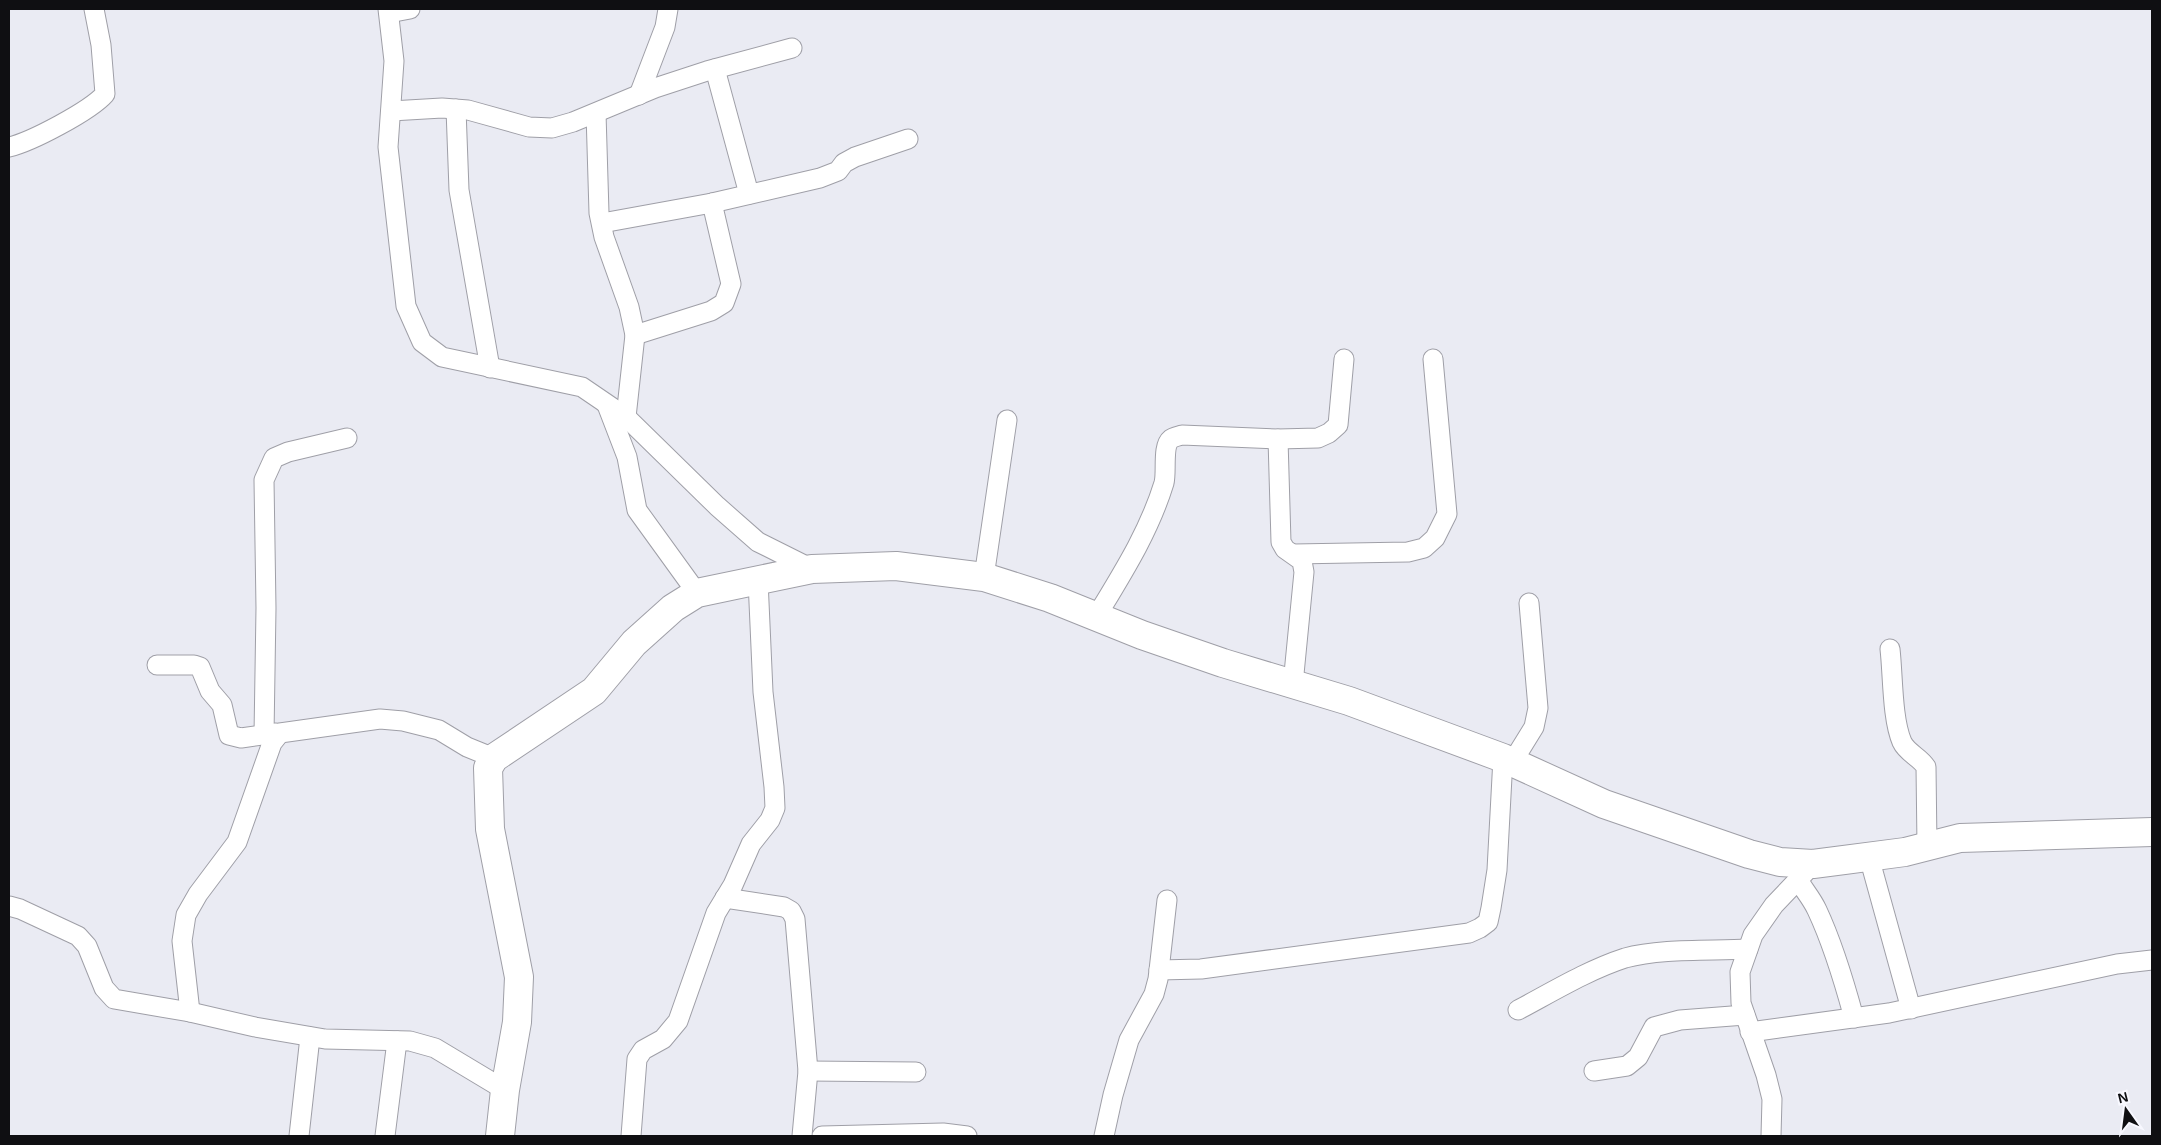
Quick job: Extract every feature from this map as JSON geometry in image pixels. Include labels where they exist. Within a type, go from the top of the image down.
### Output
[{"type":"street","points":[[9,147],[29,140],[83,111],[98,102],[105,94],[101,45],[94,9]]},
{"type":"street","points":[[410,9],[389,11],[394,62],[388,147],[406,306],[422,342],[442,357],[582,387],[626,417],[717,506],[758,542],[812,569]]},
{"type":"street","points":[[639,95],[665,27],[668,9]]},
{"type":"street","points":[[391,111],[468,110],[530,127],[552,128],[715,69],[792,48]]},
{"type":"street","points":[[715,69],[749,194]]},
{"type":"street","points":[[456,109],[459,190],[490,368]]},
{"type":"street","points":[[596,113],[599,213],[635,335],[626,417]]},
{"type":"street","points":[[602,223],[712,203],[820,178],[838,171],[844,163],[856,157],[908,140]]},
{"type":"street","points":[[635,335],[711,311],[724,303],[731,284],[712,203]]},
{"type":"street","points":[[1096,617],[1137,548],[1156,507],[1165,479],[1166,446],[1171,439],[1182,435],[1278,439],[1318,438],[1330,434],[1338,425],[1344,359]]},
{"type":"street","points":[[1294,554],[1408,552],[1424,548],[1435,538],[1447,514],[1433,359]]},
{"type":"street","points":[[607,404],[627,458],[637,510],[697,593]]},
{"type":"street","points":[[984,577],[1007,420]]},
{"type":"street","points":[[190,1012],[182,941],[186,915],[198,894],[237,842],[272,743],[266,608],[264,480],[274,458],[288,452],[348,438]]},
{"type":"street","points":[[1278,439],[1279,528],[1281,542],[1285,549],[1302,561],[1304,572],[1293,684]]},
{"type":"street","points":[[500,1136],[505,1090],[517,1022],[519,977],[490,829],[488,768],[494,758],[594,691],[634,643],[672,608],[697,593],[812,569],[896,566],[984,577],[1050,598],[1096,617],[1222,663],[1349,700],[1508,759],[1613,807],[1805,872]]},
{"type":"street","points":[[632,1136],[637,1059],[643,1050],[663,1039],[678,1020],[709,930],[733,885],[751,844],[770,820],[775,808],[763,692],[758,580]]},
{"type":"street","points":[[1159,970],[1201,969],[1460,934],[1480,928],[1488,922],[1498,870],[1508,759],[1534,727],[1538,708],[1529,602]]},
{"type":"street","points":[[1890,649],[1898,728],[1903,744],[1922,760],[1926,767],[1928,846]]},
{"type":"street","points":[[157,665],[194,665],[200,667],[210,691],[222,705],[228,735],[241,738],[380,719],[439,730],[467,747],[494,758]]},
{"type":"street","points":[[1771,1136],[1772,1099],[1766,1075],[1741,1003],[1740,972],[1753,935],[1774,905],[1805,872],[1870,857],[1905,852],[1960,838],[2152,832]]},
{"type":"street","points":[[1870,857],[1911,1009]]},
{"type":"street","points":[[1805,872],[1816,909],[1846,988],[1854,1018]]},
{"type":"street","points":[[725,898],[784,907],[791,911],[795,919],[808,1071],[802,1136]]},
{"type":"street","points":[[1104,1136],[1113,1095],[1129,1040],[1154,994],[1159,970],[1167,900]]},
{"type":"street","points":[[9,906],[20,909],[78,936],[88,946],[104,988],[114,999],[190,1012],[310,1037],[410,1041],[435,1048],[505,1090]]},
{"type":"street","points":[[1518,1010],[1593,971],[1625,958],[1650,953],[1748,949]]},
{"type":"street","points":[[1594,1072],[1627,1066],[1638,1057],[1654,1027],[1680,1020],[1747,1024],[1854,1018],[1911,1009],[2117,964],[2152,960]]},
{"type":"street","points":[[299,1136],[310,1037]]},
{"type":"street","points":[[385,1136],[397,1041]]},
{"type":"street","points":[[808,1071],[916,1072]]},
{"type":"street","points":[[822,1136],[942,1133],[967,1136]]}]
